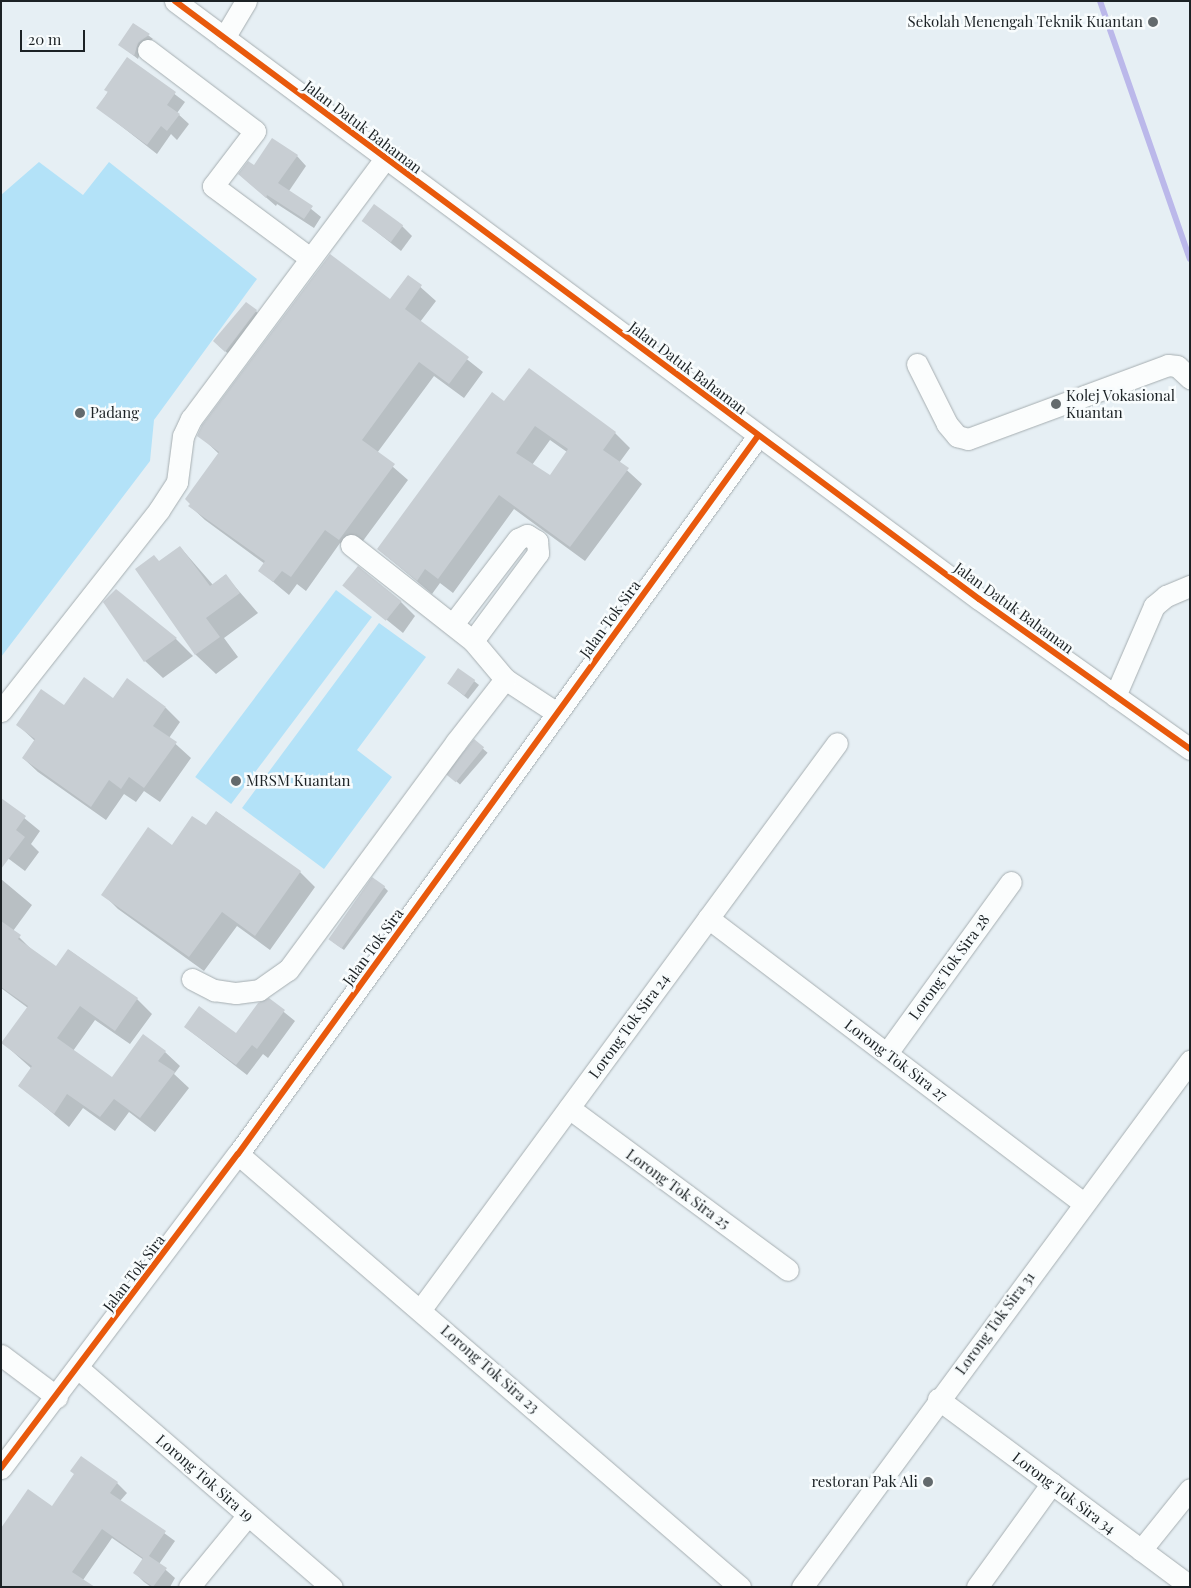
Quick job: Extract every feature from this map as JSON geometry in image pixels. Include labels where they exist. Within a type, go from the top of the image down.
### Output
[{"type":"street","name":"Jalan Datuk Bahaman","points":[[175,1],[758,436],[1190,750]]},
{"type":"street","points":[[224,38],[246,1]]},
{"type":"street","points":[[148,50],[255,131],[213,186],[310,258]]},
{"type":"street","points":[[1,710],[160,510],[177,482],[183,436],[191,419],[385,159]]},
{"type":"street","points":[[917,364],[947,424],[958,436],[968,439],[1168,365],[1177,366],[1190,378]]},
{"type":"street","name":"Jalan Tok Sira","points":[[1,1468],[79,1369],[238,1154],[758,436]]},
{"type":"street","points":[[453,624],[518,539],[527,535],[537,541],[538,553],[473,641]]},
{"type":"street","points":[[351,545],[473,641],[505,679],[557,713]]},
{"type":"street","points":[[1115,696],[1154,606],[1166,596],[1190,586]]},
{"type":"street","points":[[192,979],[214,990],[236,993],[259,990],[288,970],[505,679]]},
{"type":"street","name":"Lorong Tok Sira 24","points":[[421,1309],[838,743]]},
{"type":"street","name":"Lorong Tok Sira 28","points":[[887,1053],[1012,882]]},
{"type":"street","name":"Lorong Tok Sira 27","points":[[708,918],[1082,1204]]},
{"type":"street","name":"Lorong Tok Sira 31","points":[[802,1587],[938,1399],[1190,1061]]},
{"type":"street","name":"Lorong Tok Sira 25","points":[[568,1108],[788,1270]]},
{"type":"street","name":"Lorong Tok Sira 23","points":[[238,1154],[421,1309],[740,1587]]},
{"type":"street","points":[[1,1355],[57,1397]]},
{"type":"street","name":"Lorong Tok Sira 19","points":[[79,1369],[332,1587]]},
{"type":"street","name":"Lorong Tok Sira 34","points":[[938,1399],[1190,1586]]},
{"type":"street","points":[[977,1587],[1052,1483]]},
{"type":"street","points":[[1141,1550],[1190,1489]]},
{"type":"street","points":[[189,1587],[248,1515]]},
{"type":"shaded area","name":"Padang","points":[[39,162],[83,195],[109,162],[257,279],[154,420],[150,461],[1,657],[1,195]]},
{"type":"shaded area","points":[[336,590],[372,617],[231,804],[195,777]]},
{"type":"shaded area","points":[[379,623],[426,657],[357,750],[392,777],[324,869],[242,808]]},
{"type":"building","points":[[133,23],[150,34],[138,43],[134,56],[118,45]]},
{"type":"building","points":[[127,57],[176,92],[167,105],[180,114],[167,131],[161,126],[147,145],[96,108],[108,92],[104,90]]},
{"type":"building","points":[[272,138],[298,155],[278,183],[313,206],[304,219],[267,195],[266,198],[238,174],[248,161],[254,165]]},
{"type":"building","points":[[374,204],[403,225],[391,242],[362,221]]},
{"type":"building","points":[[330,254],[390,299],[408,275],[422,285],[405,309],[469,357],[449,384],[419,362],[362,440],[395,464],[339,540],[325,530],[291,577],[282,571],[273,582],[258,571],[265,561],[188,506],[190,504],[185,499],[219,452],[197,436],[202,425]]},
{"type":"building","points":[[246,302],[257,310],[225,352],[213,341]]},
{"type":"building","points":[[529,368],[616,432],[603,450],[629,468],[570,547],[499,495],[438,579],[425,569],[417,581],[377,549],[492,392],[504,401]],"holes":[[[535,426],[568,449],[550,475],[516,453]]]},
{"type":"building","points":[[180,546],[210,586],[226,574],[240,593],[206,618],[220,637],[195,655],[135,569],[154,555],[159,561]]},
{"type":"building","points":[[358,566],[402,601],[386,621],[342,585]]},
{"type":"building","points":[[116,589],[177,638],[144,662],[103,602]]},
{"type":"building","points":[[458,668],[475,680],[464,696],[447,684]]},
{"type":"building","points":[[84,677],[113,698],[127,678],[166,707],[153,726],[177,742],[144,788],[129,777],[121,789],[109,780],[91,807],[22,758],[35,739],[16,725],[41,689],[64,705]]},
{"type":"building","points":[[474,739],[484,747],[456,782],[446,774]]},
{"type":"building","points":[[1,798],[26,816],[16,830],[25,837],[1,869]]},
{"type":"building","points":[[216,811],[301,871],[255,936],[222,912],[189,957],[101,895],[148,827],[172,845],[192,816],[206,825]]},
{"type":"building","points":[[372,877],[385,886],[342,948],[328,939]]},
{"type":"building","points":[[1,921],[21,935],[18,939],[56,966],[68,949],[138,998],[115,1031],[80,1006],[57,1038],[112,1077],[143,1034],[166,1051],[158,1061],[175,1072],[140,1118],[114,1099],[100,1117],[67,1094],[54,1114],[18,1086],[32,1066],[1,1043],[28,1006],[1,987]]},
{"type":"building","points":[[269,998],[285,1010],[257,1049],[252,1045],[236,1065],[184,1027],[199,1006],[236,1033],[258,1003]]},
{"type":"building","points":[[81,1456],[118,1482],[110,1493],[166,1531],[149,1556],[167,1568],[153,1587],[133,1573],[143,1558],[102,1529],[72,1572],[95,1587],[1,1587],[1,1528],[28,1489],[52,1506],[74,1474],[70,1471]]},
{"type":"waterway","points":[[1100,1],[1190,259]]},
{"type":"cycle path","points":[[175,1],[979,599],[1190,749]]},
{"type":"cycle path","points":[[1,1468],[238,1154],[758,436]]},
{"type":"place","name":"Sekolah Menengah Teknik Kuantan","points":[[1153,22]]},
{"type":"place","name":"Kolej Vokasional Kuantan","points":[[1056,404]]},
{"type":"place","name":"Padang","points":[[80,413]]},
{"type":"place","name":"MRSM Kuantan","points":[[236,781]]},
{"type":"place","name":"restoran Pak Ali","points":[[928,1482]]}]
